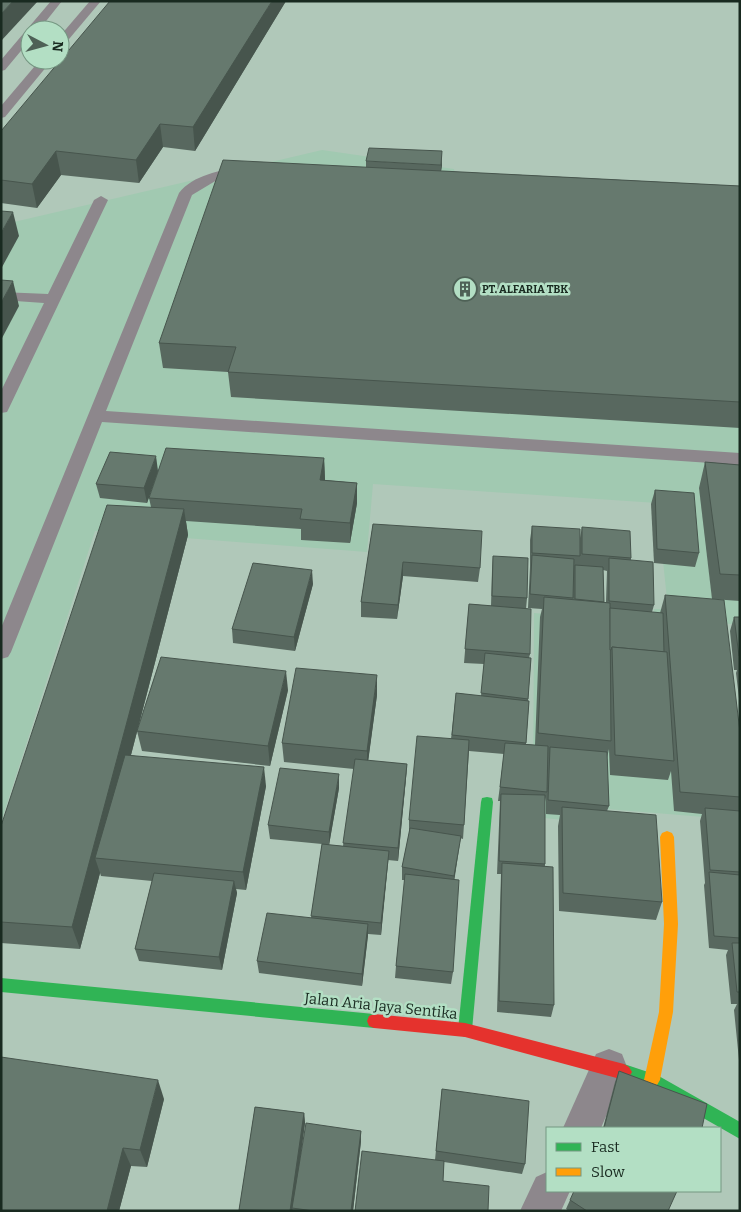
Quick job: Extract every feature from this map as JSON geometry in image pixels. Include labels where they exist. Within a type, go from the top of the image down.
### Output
[{"type":"street","points":[[465,1030],[487,802]]},
{"type":"street","points":[[652,1080],[666,1012],[670,924],[667,838]]},
{"type":"street","name":"Jalan Aria Jaya Sentika","points":[[1,985],[465,1030],[652,1080],[740,1131]]},
{"type":"street","points":[[582,1127],[610,1068]]},
{"type":"street","points":[[540,1211],[550,1192]]},
{"type":"lane","points":[[41,20],[57,1]]},
{"type":"lane","points":[[70,31],[96,1]]},
{"type":"lane","points":[[1,68],[20,51]]},
{"type":"lane","points":[[1,114],[38,70]]},
{"type":"lane","points":[[1,652],[6,628],[97,416],[186,193],[201,182],[223,174],[257,170]]},
{"type":"lane","points":[[1,408],[101,200]]},
{"type":"lane","points":[[1,296],[52,299]]},
{"type":"lane","points":[[97,416],[740,459]]},
{"type":"shaded area","points":[[322,150],[454,169],[458,187],[740,204],[740,625],[722,623],[740,820],[607,809],[608,824],[533,817],[534,613],[655,622],[654,609],[668,609],[657,503],[373,484],[367,552],[95,531],[1,822],[1,225]]},
{"type":"building","points":[[1,1],[13,1],[1,14]]},
{"type":"building","points":[[110,1],[272,1],[193,127],[160,124],[136,160],[56,151],[32,184],[1,180],[1,131],[52,70],[70,70],[70,49]]},
{"type":"building","points":[[369,148],[442,151],[441,165],[366,161]]},
{"type":"building","name":"PT. ALFARIA TBK","points":[[223,160],[740,186],[740,402],[228,372],[236,347],[159,343]]},
{"type":"building","points":[[1,211],[13,212],[1,233]]},
{"type":"building","points":[[1,280],[13,281],[1,303]]},
{"type":"building","points":[[166,448],[324,458],[320,480],[357,483],[350,523],[300,519],[302,509],[149,498]]},
{"type":"building","points":[[110,452],[156,456],[144,488],[96,484]]},
{"type":"building","points":[[705,462],[740,465],[740,575],[720,574]]},
{"type":"building","points":[[655,490],[694,493],[699,553],[657,549]]},
{"type":"building","points":[[107,505],[184,509],[72,927],[1,922],[1,826]]},
{"type":"building","points":[[373,524],[482,531],[480,568],[403,562],[398,605],[361,602]]},
{"type":"building","points":[[532,526],[580,529],[580,556],[532,553]]},
{"type":"building","points":[[582,527],[630,531],[631,558],[582,554]]},
{"type":"building","points":[[532,555],[574,559],[573,598],[530,594]]},
{"type":"building","points":[[493,556],[528,558],[527,598],[492,596]]},
{"type":"building","points":[[609,558],[653,562],[654,605],[609,601]]},
{"type":"building","points":[[253,563],[312,570],[294,637],[232,629]]},
{"type":"building","points":[[575,565],[603,567],[604,602],[575,599]]},
{"type":"building","points":[[665,595],[724,600],[740,732],[740,797],[680,792]]},
{"type":"building","points":[[544,597],[610,603],[611,741],[538,733]]},
{"type":"building","points":[[469,604],[531,609],[530,654],[465,649]]},
{"type":"building","points":[[610,608],[663,613],[664,652],[612,647],[610,650]]},
{"type":"building","points":[[734,617],[740,617],[740,656],[739,656]]},
{"type":"building","points":[[612,647],[667,652],[674,761],[615,755]]},
{"type":"building","points":[[485,653],[531,658],[528,699],[481,693]]},
{"type":"building","points":[[161,657],[286,671],[268,746],[137,731]]},
{"type":"building","points":[[296,668],[377,675],[367,751],[282,743]]},
{"type":"building","points":[[456,693],[529,701],[526,743],[452,735]]},
{"type":"building","points":[[417,736],[469,740],[464,825],[409,820]]},
{"type":"building","points":[[505,743],[548,746],[547,792],[500,787]]},
{"type":"building","points":[[550,747],[607,752],[609,806],[548,800]]},
{"type":"building","points":[[125,755],[264,767],[243,872],[95,858]]},
{"type":"building","points":[[355,759],[407,764],[398,848],[343,843]]},
{"type":"building","points":[[280,768],[339,774],[329,832],[268,825]]},
{"type":"building","points":[[501,794],[545,795],[545,864],[499,861]]},
{"type":"building","points":[[562,807],[656,815],[662,902],[563,893]]},
{"type":"building","points":[[705,808],[740,811],[740,872],[710,870]]},
{"type":"building","points":[[410,828],[461,836],[454,876],[402,867]]},
{"type":"building","points":[[322,844],[389,851],[381,923],[311,916]]},
{"type":"building","points":[[502,863],[553,867],[554,1005],[499,1001]]},
{"type":"building","points":[[709,872],[740,875],[740,938],[714,936]]},
{"type":"building","points":[[154,873],[234,881],[219,957],[135,949]]},
{"type":"building","points":[[405,874],[459,880],[453,972],[396,966]]},
{"type":"building","points":[[267,913],[368,924],[362,974],[257,961]]},
{"type":"building","points":[[732,943],[740,943],[740,992],[737,992]]},
{"type":"building","points":[[1,1057],[158,1080],[140,1150],[123,1148],[107,1211],[1,1211]]},
{"type":"building","points":[[619,1071],[707,1104],[702,1127],[604,1127]]},
{"type":"building","points":[[442,1089],[529,1101],[525,1164],[436,1151]]},
{"type":"building","points":[[255,1107],[304,1113],[290,1211],[239,1210]]},
{"type":"building","points":[[306,1123],[361,1131],[351,1211],[314,1211],[292,1208]]},
{"type":"building","points":[[362,1151],[444,1161],[443,1181],[489,1186],[488,1211],[355,1211]]},
{"type":"building","points":[[574,1192],[677,1192],[668,1211],[587,1211],[570,1200]]},
{"type":"traffic: fast","points":[[465,1030],[487,802]]},
{"type":"traffic: fast","points":[[1,985],[374,1021]]},
{"type":"traffic: fast","points":[[624,1072],[652,1080],[740,1131]]},
{"type":"traffic: slow","points":[[652,1080],[666,1012],[671,924],[667,837]]},
{"type":"traffic: jam","points":[[374,1021],[465,1030],[624,1072]]},
{"type":"place","name":"PT. ALFARIA TBK","points":[[465,289]]}]
